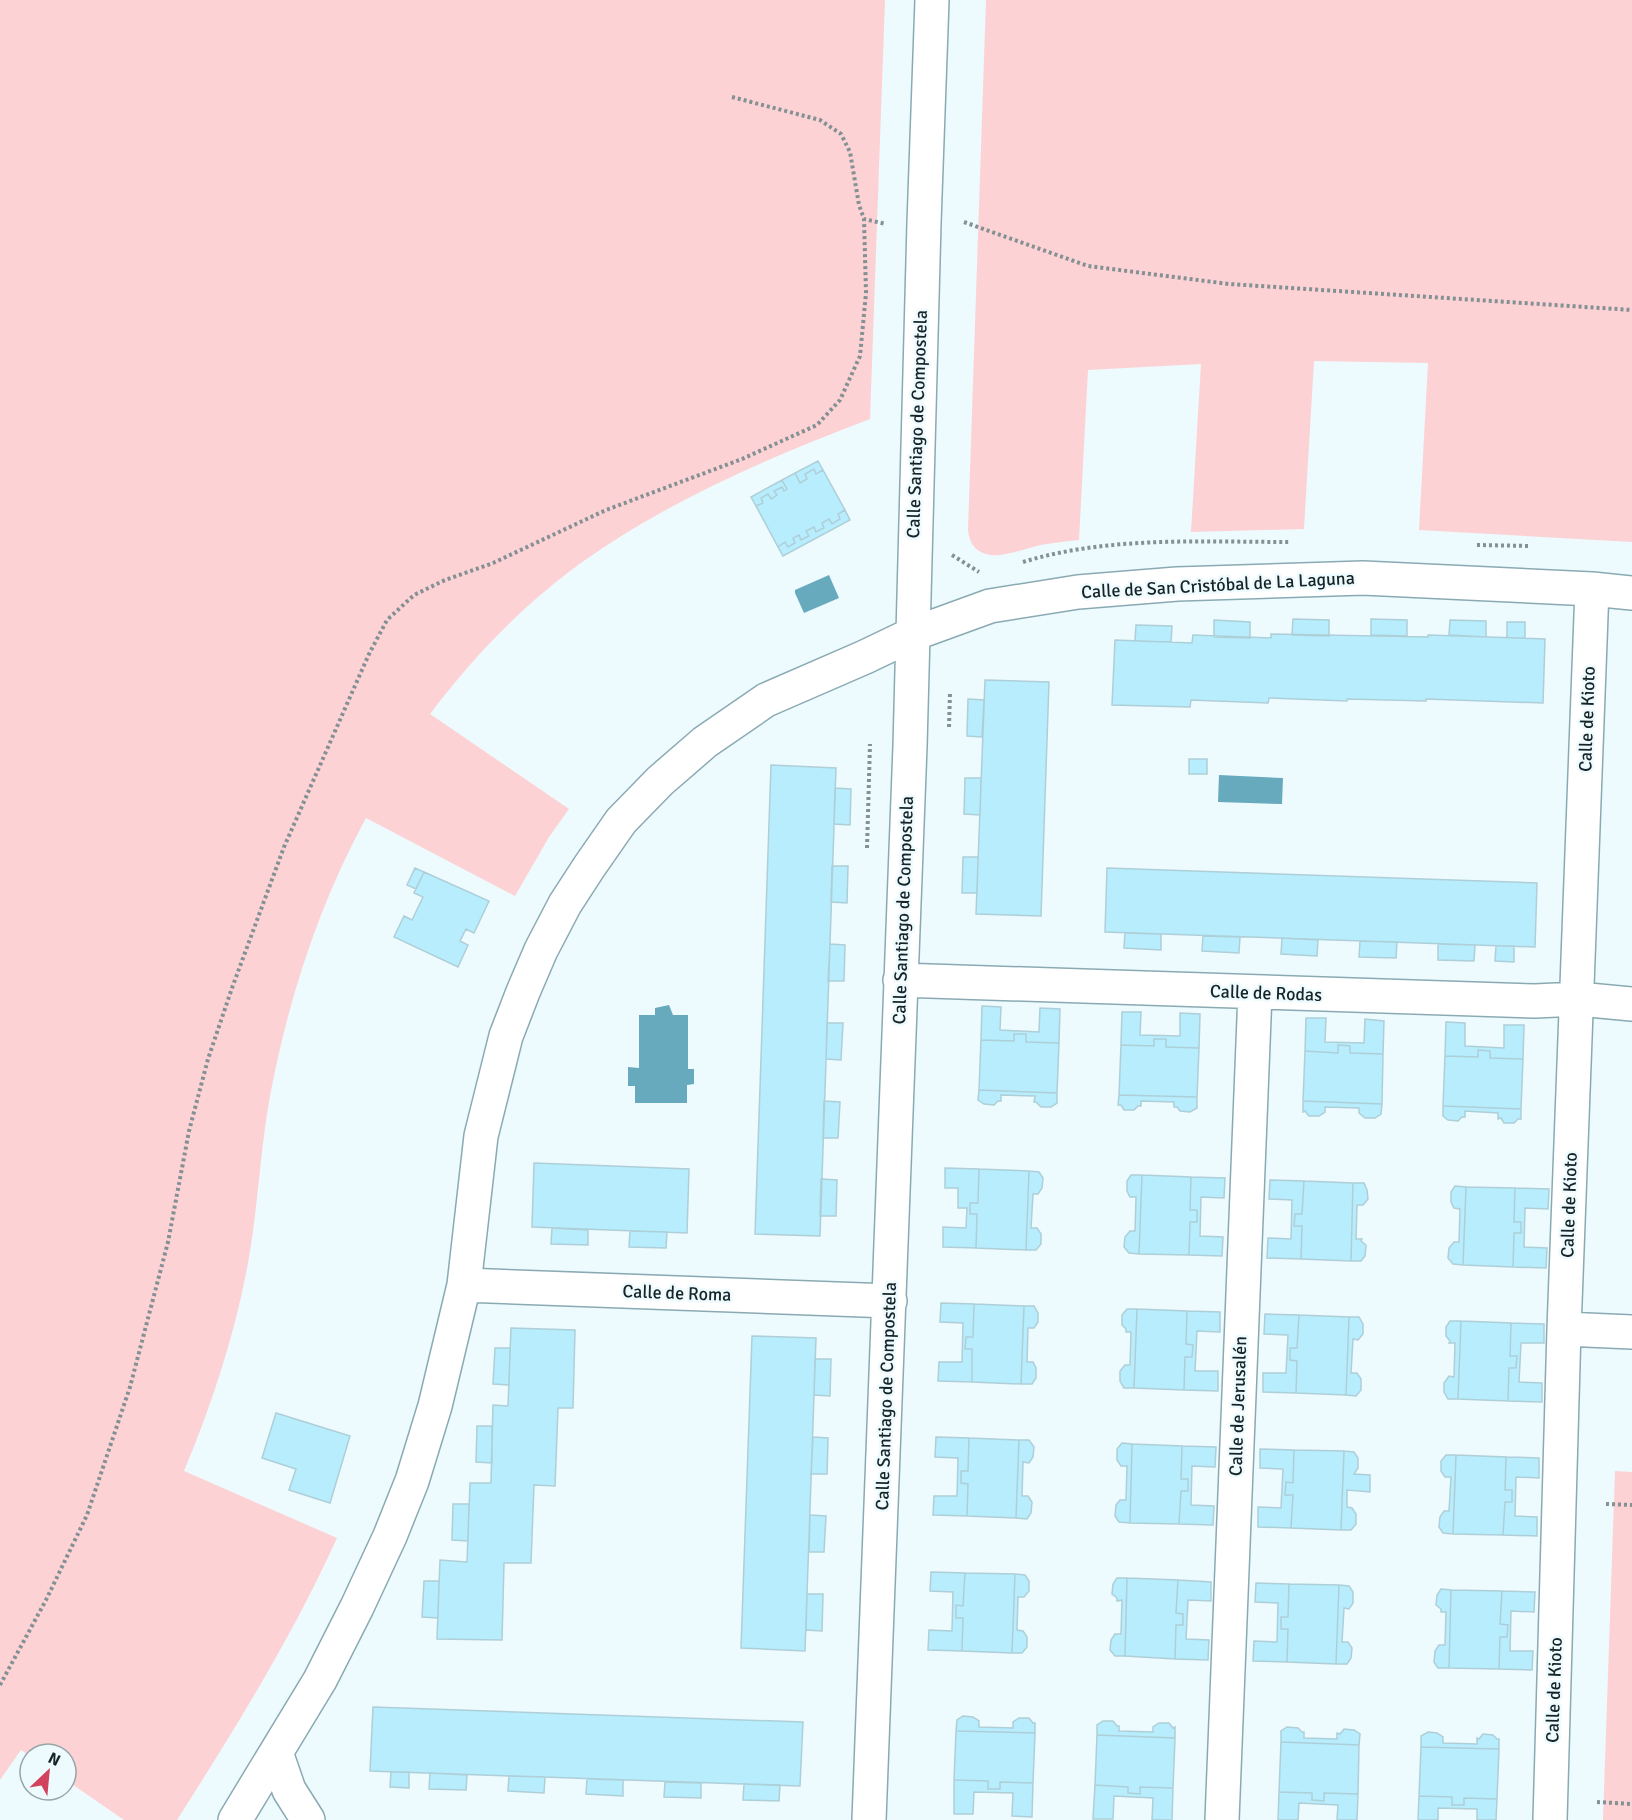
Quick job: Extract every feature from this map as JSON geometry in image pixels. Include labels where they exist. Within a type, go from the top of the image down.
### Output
[{"type":"street","name":"Calle Santiago de Compostela","points":[[869,1820],[890,1301],[913,634],[923,235],[933,0]]},
{"type":"street","name":"Calle de San Cristóbal de La Laguna","points":[[236,1820],[320,1680],[357,1607],[408,1492],[435,1406],[464,1285],[481,1136],[506,1036],[541,951],[565,904],[621,821],[705,742],[766,700],[913,634],[990,606],[1078,592],[1177,584],[1363,578],[1632,593]]},
{"type":"street","name":"Calle de Kioto","points":[[1550,1820],[1564,1329],[1592,589]]},
{"type":"street","name":"Calle de Rodas","points":[[900,980],[1535,1001],[1578,999],[1632,1004]]},
{"type":"street","name":"Calle de Jerusalén","points":[[1221,1820],[1255,993]]},
{"type":"street","name":"Calle de Roma","points":[[464,1285],[890,1301]]},
{"type":"street","points":[[1564,1329],[1632,1332]]},
{"type":"street","points":[[276,1755],[289,1790],[308,1820]]},
{"type":"path","points":[[0,1684],[46,1600],[87,1515],[130,1386],[168,1242],[189,1131],[208,1059],[228,999],[284,847],[369,654],[387,620],[414,595],[445,580],[493,563],[606,510],[742,459],[817,424],[840,400],[860,356],[866,293],[864,219],[859,206],[850,153],[841,134],[820,120],[732,97]]},
{"type":"path","points":[[864,219],[886,224]]},
{"type":"path","points":[[964,222],[1068,259],[1100,267],[1229,284],[1632,310]]},
{"type":"path","points":[[950,554],[984,574]]},
{"type":"path","points":[[949,733],[950,689]]},
{"type":"path","points":[[867,849],[870,744]]},
{"type":"path","points":[[1606,1504],[1632,1505]]},
{"type":"path","points":[[1597,1802],[1632,1803]]},
{"type":"shaded area","points":[[0,0],[885,0],[870,419],[791,450],[714,485],[604,547],[550,587],[513,620],[461,675],[430,714],[569,809],[549,837],[515,896],[366,818],[334,884],[307,953],[286,1024],[270,1096],[243,1290],[213,1394],[184,1471],[337,1538],[320,1575],[282,1647],[177,1820],[124,1820],[78,1788],[78,1742],[18,1742],[18,1754],[0,1780]]},
{"type":"shaded area","points":[[986,0],[1632,0],[1632,542],[1419,530],[1428,363],[1314,361],[1304,529],[1191,532],[1201,364],[1088,370],[1079,540],[1041,545],[998,555],[978,551],[971,542],[968,530]]},
{"type":"shaded area","points":[[1615,1471],[1632,1472],[1632,1820],[1603,1820]]},
{"type":"water","points":[[829,575],[839,598],[804,613],[795,590]]},
{"type":"water","points":[[1219,775],[1283,778],[1282,804],[1218,802]]},
{"type":"water","points":[[669,1005],[673,1015],[688,1015],[688,1069],[694,1069],[694,1084],[687,1085],[687,1103],[635,1103],[635,1086],[628,1086],[628,1067],[639,1068],[639,1015],[655,1015],[655,1008]]},
{"type":"building","points":[[818,461],[823,470],[816,474],[814,469],[805,474],[807,479],[800,483],[795,473]]},
{"type":"building","points":[[814,469],[816,474],[823,470],[845,510],[838,514],[840,519],[832,524],[829,519],[822,523],[824,528],[816,532],[814,527],[806,531],[809,536],[801,540],[799,535],[793,538],[795,543],[788,547],[785,542],[778,547],[756,506],[763,503],[761,498],[768,494],[771,499],[777,495],[774,491],[782,487],[784,491],[787,489],[782,480],[795,473],[800,483],[807,479],[805,474]]},
{"type":"building","points":[[782,480],[787,489],[784,491],[782,487],[774,491],[777,495],[771,499],[768,494],[761,498],[763,503],[756,506],[751,497]]},
{"type":"building","points":[[845,510],[850,520],[783,556],[778,547],[785,542],[788,547],[795,543],[793,538],[799,535],[801,540],[809,536],[806,531],[814,527],[816,532],[824,528],[822,523],[829,519],[832,524],[840,519],[838,514]]},
{"type":"building","points":[[1293,619],[1329,620],[1329,636],[1292,635]]},
{"type":"building","points":[[1371,619],[1407,620],[1407,636],[1371,635]]},
{"type":"building","points":[[1214,620],[1250,622],[1250,638],[1214,637]]},
{"type":"building","points":[[1450,620],[1486,621],[1486,637],[1449,635]]},
{"type":"building","points":[[1507,622],[1525,622],[1525,638],[1507,638]]},
{"type":"building","points":[[1136,625],[1172,626],[1171,642],[1135,641]]},
{"type":"building","points":[[1271,634],[1428,637],[1428,635],[1545,639],[1543,703],[1426,699],[1426,701],[1347,699],[1347,701],[1269,698],[1268,703],[1191,700],[1190,707],[1112,705],[1115,640],[1192,643],[1193,635],[1271,638]]},
{"type":"building","points":[[985,680],[1049,682],[1041,916],[976,914]]},
{"type":"building","points":[[968,699],[984,700],[982,737],[967,736]]},
{"type":"building","points":[[1189,759],[1207,759],[1207,774],[1189,774]]},
{"type":"building","points":[[771,765],[836,768],[820,1236],[755,1234]]},
{"type":"building","points":[[965,778],[981,778],[980,815],[964,814]]},
{"type":"building","points":[[835,788],[851,789],[850,825],[834,824]]},
{"type":"building","points":[[963,857],[978,857],[977,893],[962,893]]},
{"type":"building","points":[[832,866],[848,866],[847,903],[831,902]]},
{"type":"building","points":[[415,868],[424,872],[416,889],[407,885]]},
{"type":"building","points":[[1107,868],[1537,883],[1535,947],[1105,932]]},
{"type":"building","points":[[424,872],[489,901],[474,933],[466,929],[460,941],[468,945],[458,967],[394,937],[404,916],[412,920],[423,897],[414,893]]},
{"type":"building","points":[[1125,933],[1161,934],[1161,950],[1124,948]]},
{"type":"building","points":[[1203,936],[1240,937],[1239,953],[1202,951]]},
{"type":"building","points":[[1282,938],[1318,940],[1317,956],[1281,954]]},
{"type":"building","points":[[1360,941],[1397,942],[1396,958],[1359,957]]},
{"type":"building","points":[[830,944],[845,945],[844,981],[828,981]]},
{"type":"building","points":[[1438,944],[1475,945],[1474,961],[1438,960]]},
{"type":"building","points":[[1496,946],[1514,946],[1514,962],[1495,961]]},
{"type":"building","points":[[982,1006],[1001,1007],[1000,1030],[1039,1032],[1040,1008],[1060,1009],[1059,1043],[1026,1042],[1026,1034],[1014,1034],[1014,1041],[981,1040]]},
{"type":"building","points":[[1122,1012],[1141,1012],[1140,1035],[1180,1036],[1180,1013],[1200,1014],[1199,1048],[1166,1047],[1166,1039],[1154,1039],[1154,1046],[1121,1045]]},
{"type":"building","points":[[1306,1018],[1326,1018],[1325,1042],[1364,1043],[1365,1019],[1384,1021],[1383,1054],[1350,1053],[1350,1046],[1338,1045],[1338,1053],[1305,1051]]},
{"type":"building","points":[[1446,1022],[1465,1023],[1465,1046],[1504,1048],[1504,1025],[1524,1025],[1523,1059],[1490,1058],[1490,1051],[1478,1050],[1478,1057],[1445,1056]]},
{"type":"building","points":[[827,1023],[843,1023],[841,1060],[826,1059]]},
{"type":"building","points":[[1014,1034],[1026,1034],[1026,1042],[1059,1043],[1057,1093],[979,1090],[981,1040],[1014,1041]]},
{"type":"building","points":[[1154,1039],[1166,1039],[1166,1047],[1199,1048],[1197,1097],[1119,1095],[1121,1045],[1154,1046]]},
{"type":"building","points":[[1338,1045],[1350,1046],[1350,1053],[1383,1054],[1382,1104],[1303,1101],[1305,1051],[1338,1053]]},
{"type":"building","points":[[1478,1050],[1490,1051],[1490,1058],[1523,1059],[1521,1109],[1443,1106],[1445,1056],[1478,1057]]},
{"type":"building","points":[[979,1090],[1057,1093],[1057,1103],[1051,1107],[1041,1107],[1034,1102],[1035,1096],[1001,1095],[1001,1101],[994,1105],[984,1104],[978,1100]]},
{"type":"building","points":[[1119,1095],[1197,1097],[1197,1108],[1190,1112],[1180,1111],[1174,1107],[1174,1102],[1141,1101],[1141,1106],[1134,1110],[1124,1110],[1121,1105],[1118,1105]]},
{"type":"building","points":[[824,1101],[840,1102],[838,1138],[823,1138]]},
{"type":"building","points":[[1303,1101],[1382,1104],[1381,1114],[1375,1118],[1365,1118],[1359,1113],[1359,1108],[1325,1107],[1325,1112],[1319,1116],[1309,1116],[1305,1111],[1303,1112]]},
{"type":"building","points":[[1443,1106],[1521,1109],[1521,1119],[1514,1123],[1504,1123],[1501,1118],[1498,1119],[1498,1113],[1465,1111],[1465,1117],[1458,1121],[1448,1120],[1443,1116]]},
{"type":"building","points":[[534,1163],[689,1169],[687,1233],[532,1227]]},
{"type":"building","points":[[945,1168],[979,1169],[978,1203],[970,1203],[970,1214],[977,1214],[976,1248],[943,1247],[943,1227],[966,1228],[967,1208],[958,1208],[958,1188],[945,1188]]},
{"type":"building","points":[[979,1169],[1029,1171],[1026,1250],[976,1248],[977,1214],[970,1214],[970,1203],[978,1203]]},
{"type":"building","points":[[1029,1171],[1039,1172],[1043,1178],[1042,1188],[1038,1194],[1033,1194],[1031,1228],[1037,1228],[1041,1234],[1041,1244],[1036,1250],[1026,1250]]},
{"type":"building","points":[[1131,1175],[1142,1175],[1139,1254],[1129,1253],[1124,1247],[1125,1237],[1130,1231],[1135,1231],[1136,1197],[1130,1197],[1127,1191],[1127,1181]]},
{"type":"building","points":[[1142,1175],[1191,1177],[1190,1210],[1197,1210],[1197,1222],[1190,1222],[1189,1255],[1139,1254]]},
{"type":"building","points":[[1191,1177],[1225,1178],[1224,1198],[1201,1197],[1200,1236],[1223,1237],[1222,1256],[1189,1255],[1190,1222],[1197,1222],[1197,1210],[1190,1210]]},
{"type":"building","points":[[821,1179],[837,1180],[836,1216],[820,1216]]},
{"type":"building","points":[[1270,1180],[1304,1181],[1302,1214],[1295,1214],[1294,1226],[1302,1226],[1301,1259],[1267,1258],[1268,1238],[1291,1239],[1292,1200],[1269,1199]]},
{"type":"building","points":[[1304,1181],[1353,1183],[1351,1261],[1301,1259],[1302,1226],[1294,1226],[1295,1214],[1302,1214]]},
{"type":"building","points":[[1353,1183],[1364,1183],[1368,1199],[1363,1205],[1357,1205],[1356,1239],[1362,1239],[1361,1241],[1366,1245],[1365,1256],[1361,1261],[1351,1261]]},
{"type":"building","points":[[1455,1186],[1466,1187],[1463,1265],[1453,1264],[1448,1258],[1449,1248],[1454,1242],[1459,1242],[1460,1209],[1454,1208],[1451,1202],[1451,1192]]},
{"type":"building","points":[[1466,1187],[1515,1188],[1514,1222],[1521,1222],[1521,1233],[1514,1233],[1513,1267],[1463,1265]]},
{"type":"building","points":[[1515,1188],[1549,1189],[1548,1209],[1525,1208],[1524,1247],[1547,1248],[1546,1268],[1513,1267],[1514,1233],[1521,1233],[1521,1222],[1514,1222]]},
{"type":"building","points":[[552,1228],[588,1230],[588,1245],[551,1244]]},
{"type":"building","points":[[630,1231],[667,1232],[666,1248],[629,1247]]},
{"type":"building","points":[[941,1303],[974,1304],[973,1337],[966,1337],[965,1349],[972,1349],[972,1382],[938,1381],[939,1362],[962,1362],[963,1323],[940,1322]]},
{"type":"building","points":[[974,1304],[1024,1306],[1021,1384],[972,1382],[972,1349],[965,1349],[966,1337],[973,1337]]},
{"type":"building","points":[[1024,1306],[1034,1306],[1038,1313],[1038,1322],[1034,1328],[1028,1328],[1027,1362],[1033,1362],[1036,1368],[1036,1378],[1032,1384],[1021,1384]]},
{"type":"building","points":[[1127,1309],[1137,1309],[1134,1388],[1124,1388],[1120,1381],[1120,1371],[1125,1365],[1130,1365],[1131,1332],[1126,1332],[1122,1325],[1122,1315]]},
{"type":"building","points":[[1137,1309],[1187,1311],[1186,1344],[1193,1345],[1192,1357],[1185,1357],[1184,1390],[1134,1388]]},
{"type":"building","points":[[1187,1311],[1220,1312],[1220,1332],[1197,1331],[1195,1371],[1218,1371],[1218,1391],[1184,1390],[1185,1357],[1192,1357],[1193,1345],[1186,1344]]},
{"type":"building","points":[[1265,1314],[1299,1315],[1297,1348],[1290,1348],[1290,1360],[1297,1361],[1296,1393],[1263,1392],[1263,1373],[1286,1373],[1288,1335],[1264,1334]]},
{"type":"building","points":[[1299,1315],[1349,1317],[1346,1395],[1296,1393],[1297,1361],[1290,1360],[1290,1348],[1297,1348]]},
{"type":"building","points":[[1349,1317],[1359,1317],[1363,1324],[1363,1334],[1358,1340],[1353,1339],[1351,1373],[1357,1373],[1361,1379],[1361,1390],[1356,1396],[1346,1395]]},
{"type":"building","points":[[1450,1321],[1461,1321],[1458,1399],[1448,1399],[1444,1392],[1444,1383],[1449,1376],[1454,1377],[1455,1343],[1449,1343],[1446,1336],[1446,1327]]},
{"type":"building","points":[[1461,1321],[1511,1323],[1510,1356],[1517,1356],[1516,1368],[1509,1368],[1508,1401],[1458,1399]]},
{"type":"building","points":[[1511,1323],[1544,1324],[1544,1343],[1521,1343],[1519,1382],[1542,1383],[1542,1402],[1508,1401],[1509,1368],[1516,1368],[1517,1356],[1510,1356]]},
{"type":"building","points":[[511,1328],[575,1330],[573,1408],[558,1408],[555,1486],[534,1485],[531,1563],[504,1563],[502,1640],[437,1639],[440,1560],[467,1562],[470,1483],[491,1483],[493,1405],[508,1406]]},
{"type":"building","points":[[752,1336],[816,1338],[805,1651],[741,1648]]},
{"type":"building","points":[[495,1348],[510,1348],[509,1385],[493,1384]]},
{"type":"building","points":[[815,1359],[831,1359],[830,1396],[814,1395]]},
{"type":"building","points":[[276,1413],[350,1436],[330,1503],[289,1490],[296,1469],[262,1458]]},
{"type":"building","points":[[477,1426],[492,1426],[492,1463],[476,1462]]},
{"type":"building","points":[[813,1437],[828,1438],[827,1474],[811,1474]]},
{"type":"building","points":[[936,1437],[969,1438],[968,1471],[961,1471],[961,1483],[968,1484],[967,1516],[933,1515],[934,1496],[957,1496],[958,1458],[935,1457]]},
{"type":"building","points":[[969,1438],[1019,1440],[1016,1518],[967,1516],[968,1484],[961,1483],[961,1471],[968,1471]]},
{"type":"building","points":[[1019,1440],[1029,1440],[1034,1447],[1033,1457],[1029,1463],[1023,1462],[1022,1496],[1028,1496],[1032,1502],[1031,1513],[1027,1519],[1016,1518]]},
{"type":"building","points":[[1122,1443],[1132,1444],[1130,1523],[1119,1522],[1115,1516],[1116,1505],[1120,1500],[1126,1500],[1127,1466],[1121,1466],[1117,1460],[1117,1449]]},
{"type":"building","points":[[1132,1444],[1182,1446],[1181,1479],[1188,1479],[1188,1491],[1181,1491],[1179,1524],[1130,1523]]},
{"type":"building","points":[[1182,1446],[1216,1447],[1215,1467],[1192,1466],[1191,1505],[1214,1506],[1213,1525],[1179,1524],[1181,1491],[1188,1491],[1188,1479],[1181,1479]]},
{"type":"building","points":[[1260,1449],[1294,1450],[1293,1483],[1286,1482],[1285,1495],[1293,1495],[1291,1528],[1258,1527],[1258,1507],[1281,1508],[1283,1469],[1260,1468]]},
{"type":"building","points":[[1294,1450],[1344,1451],[1341,1530],[1291,1528],[1293,1495],[1285,1495],[1286,1482],[1293,1483]]},
{"type":"building","points":[[1344,1451],[1354,1452],[1358,1458],[1358,1468],[1354,1474],[1370,1475],[1370,1492],[1347,1490],[1347,1507],[1352,1508],[1356,1514],[1356,1524],[1351,1530],[1341,1530]]},
{"type":"building","points":[[1446,1455],[1456,1455],[1453,1534],[1443,1533],[1439,1527],[1440,1517],[1444,1511],[1449,1511],[1451,1477],[1445,1477],[1441,1471],[1441,1461]]},
{"type":"building","points":[[1456,1455],[1506,1457],[1505,1490],[1512,1490],[1512,1502],[1505,1502],[1503,1535],[1453,1534]]},
{"type":"building","points":[[1506,1457],[1539,1458],[1539,1478],[1516,1477],[1515,1516],[1537,1517],[1537,1536],[1503,1535],[1505,1502],[1512,1502],[1512,1490],[1505,1490]]},
{"type":"building","points":[[453,1504],[469,1504],[468,1541],[452,1540]]},
{"type":"building","points":[[810,1515],[826,1516],[824,1552],[809,1552]]},
{"type":"building","points":[[931,1572],[965,1573],[963,1606],[956,1605],[956,1618],[963,1618],[962,1651],[928,1650],[929,1630],[952,1631],[953,1592],[930,1591]]},
{"type":"building","points":[[965,1573],[1015,1574],[1012,1653],[962,1651],[963,1618],[956,1618],[956,1605],[963,1606]]},
{"type":"building","points":[[1015,1574],[1025,1575],[1029,1581],[1029,1591],[1024,1597],[1018,1597],[1017,1630],[1023,1631],[1027,1637],[1027,1647],[1022,1653],[1012,1653]]},
{"type":"building","points":[[1117,1578],[1127,1578],[1125,1656],[1115,1656],[1110,1650],[1111,1640],[1115,1634],[1121,1634],[1122,1600],[1117,1601],[1112,1594],[1113,1584]]},
{"type":"building","points":[[1127,1578],[1178,1580],[1176,1613],[1183,1614],[1183,1625],[1176,1625],[1175,1659],[1125,1656]]},
{"type":"building","points":[[1178,1580],[1211,1582],[1211,1601],[1188,1600],[1186,1639],[1209,1640],[1208,1660],[1175,1659],[1176,1625],[1183,1625],[1183,1614],[1176,1613]]},
{"type":"building","points":[[424,1581],[439,1581],[438,1618],[422,1617]]},
{"type":"building","points":[[1256,1583],[1289,1584],[1288,1617],[1281,1617],[1281,1629],[1288,1629],[1287,1662],[1253,1661],[1254,1641],[1277,1642],[1278,1603],[1255,1602]]},
{"type":"building","points":[[1289,1584],[1339,1585],[1336,1664],[1287,1662],[1288,1629],[1281,1629],[1281,1617],[1288,1617]]},
{"type":"building","points":[[1339,1585],[1349,1586],[1353,1592],[1353,1603],[1349,1609],[1344,1608],[1342,1642],[1348,1642],[1352,1648],[1351,1658],[1347,1664],[1336,1664]]},
{"type":"building","points":[[1441,1589],[1451,1590],[1449,1668],[1438,1668],[1434,1662],[1435,1651],[1439,1645],[1445,1645],[1446,1612],[1441,1612],[1436,1605],[1437,1595]]},
{"type":"building","points":[[1451,1590],[1502,1591],[1500,1624],[1508,1625],[1507,1637],[1500,1637],[1499,1669],[1449,1668]]},
{"type":"building","points":[[1502,1591],[1535,1592],[1534,1612],[1511,1611],[1510,1651],[1533,1651],[1532,1670],[1499,1669],[1500,1637],[1507,1637],[1508,1625],[1500,1624]]},
{"type":"building","points":[[807,1594],[823,1594],[822,1631],[806,1630]]},
{"type":"building","points":[[373,1707],[803,1722],[800,1786],[370,1771]]},
{"type":"building","points":[[963,1716],[973,1717],[979,1721],[979,1727],[1013,1728],[1013,1722],[1019,1718],[1029,1718],[1035,1723],[1035,1733],[956,1731],[957,1720]]},
{"type":"building","points":[[1103,1721],[1113,1721],[1119,1726],[1119,1731],[1153,1732],[1153,1727],[1159,1723],[1169,1723],[1173,1728],[1175,1727],[1175,1738],[1097,1735],[1097,1725]]},
{"type":"building","points":[[1287,1727],[1298,1728],[1304,1732],[1304,1738],[1337,1739],[1337,1733],[1340,1734],[1344,1729],[1354,1730],[1360,1734],[1359,1745],[1281,1742],[1281,1731]]},
{"type":"building","points":[[956,1731],[1035,1733],[1033,1783],[1000,1782],[1000,1789],[988,1789],[988,1781],[954,1780]]},
{"type":"building","points":[[1428,1732],[1437,1733],[1443,1737],[1443,1743],[1477,1744],[1477,1738],[1479,1739],[1483,1734],[1493,1735],[1499,1739],[1499,1749],[1421,1747],[1421,1736]]},
{"type":"building","points":[[1097,1735],[1175,1738],[1173,1788],[1140,1787],[1140,1794],[1128,1793],[1128,1787],[1095,1785]]},
{"type":"building","points":[[1281,1742],[1359,1745],[1358,1794],[1324,1793],[1324,1801],[1312,1800],[1312,1793],[1279,1792]]},
{"type":"building","points":[[1421,1747],[1499,1749],[1497,1799],[1464,1798],[1464,1805],[1452,1805],[1452,1797],[1419,1796]]},
{"type":"building","points":[[391,1772],[409,1772],[409,1788],[390,1787]]},
{"type":"building","points":[[430,1773],[467,1775],[466,1790],[429,1789]]},
{"type":"building","points":[[509,1776],[545,1777],[544,1793],[508,1791]]},
{"type":"building","points":[[587,1779],[623,1780],[623,1796],[586,1794]]},
{"type":"building","points":[[954,1780],[988,1781],[988,1789],[1000,1789],[1000,1782],[1033,1783],[1032,1817],[1012,1816],[1013,1793],[974,1792],[973,1814],[954,1814]]},
{"type":"building","points":[[665,1782],[701,1783],[701,1798],[664,1797]]},
{"type":"building","points":[[744,1784],[780,1785],[779,1801],[743,1800]]},
{"type":"building","points":[[1095,1785],[1128,1787],[1128,1793],[1140,1794],[1140,1787],[1173,1788],[1172,1820],[1152,1820],[1153,1798],[1114,1796],[1113,1819],[1093,1819]]},
{"type":"building","points":[[1279,1792],[1312,1793],[1312,1800],[1324,1801],[1324,1793],[1358,1794],[1357,1820],[1337,1820],[1338,1805],[1299,1803],[1298,1820],[1278,1820]]},
{"type":"building","points":[[1419,1796],[1452,1797],[1452,1805],[1464,1805],[1464,1798],[1497,1799],[1496,1820],[1477,1820],[1477,1809],[1438,1808],[1438,1820],[1418,1820]]}]
